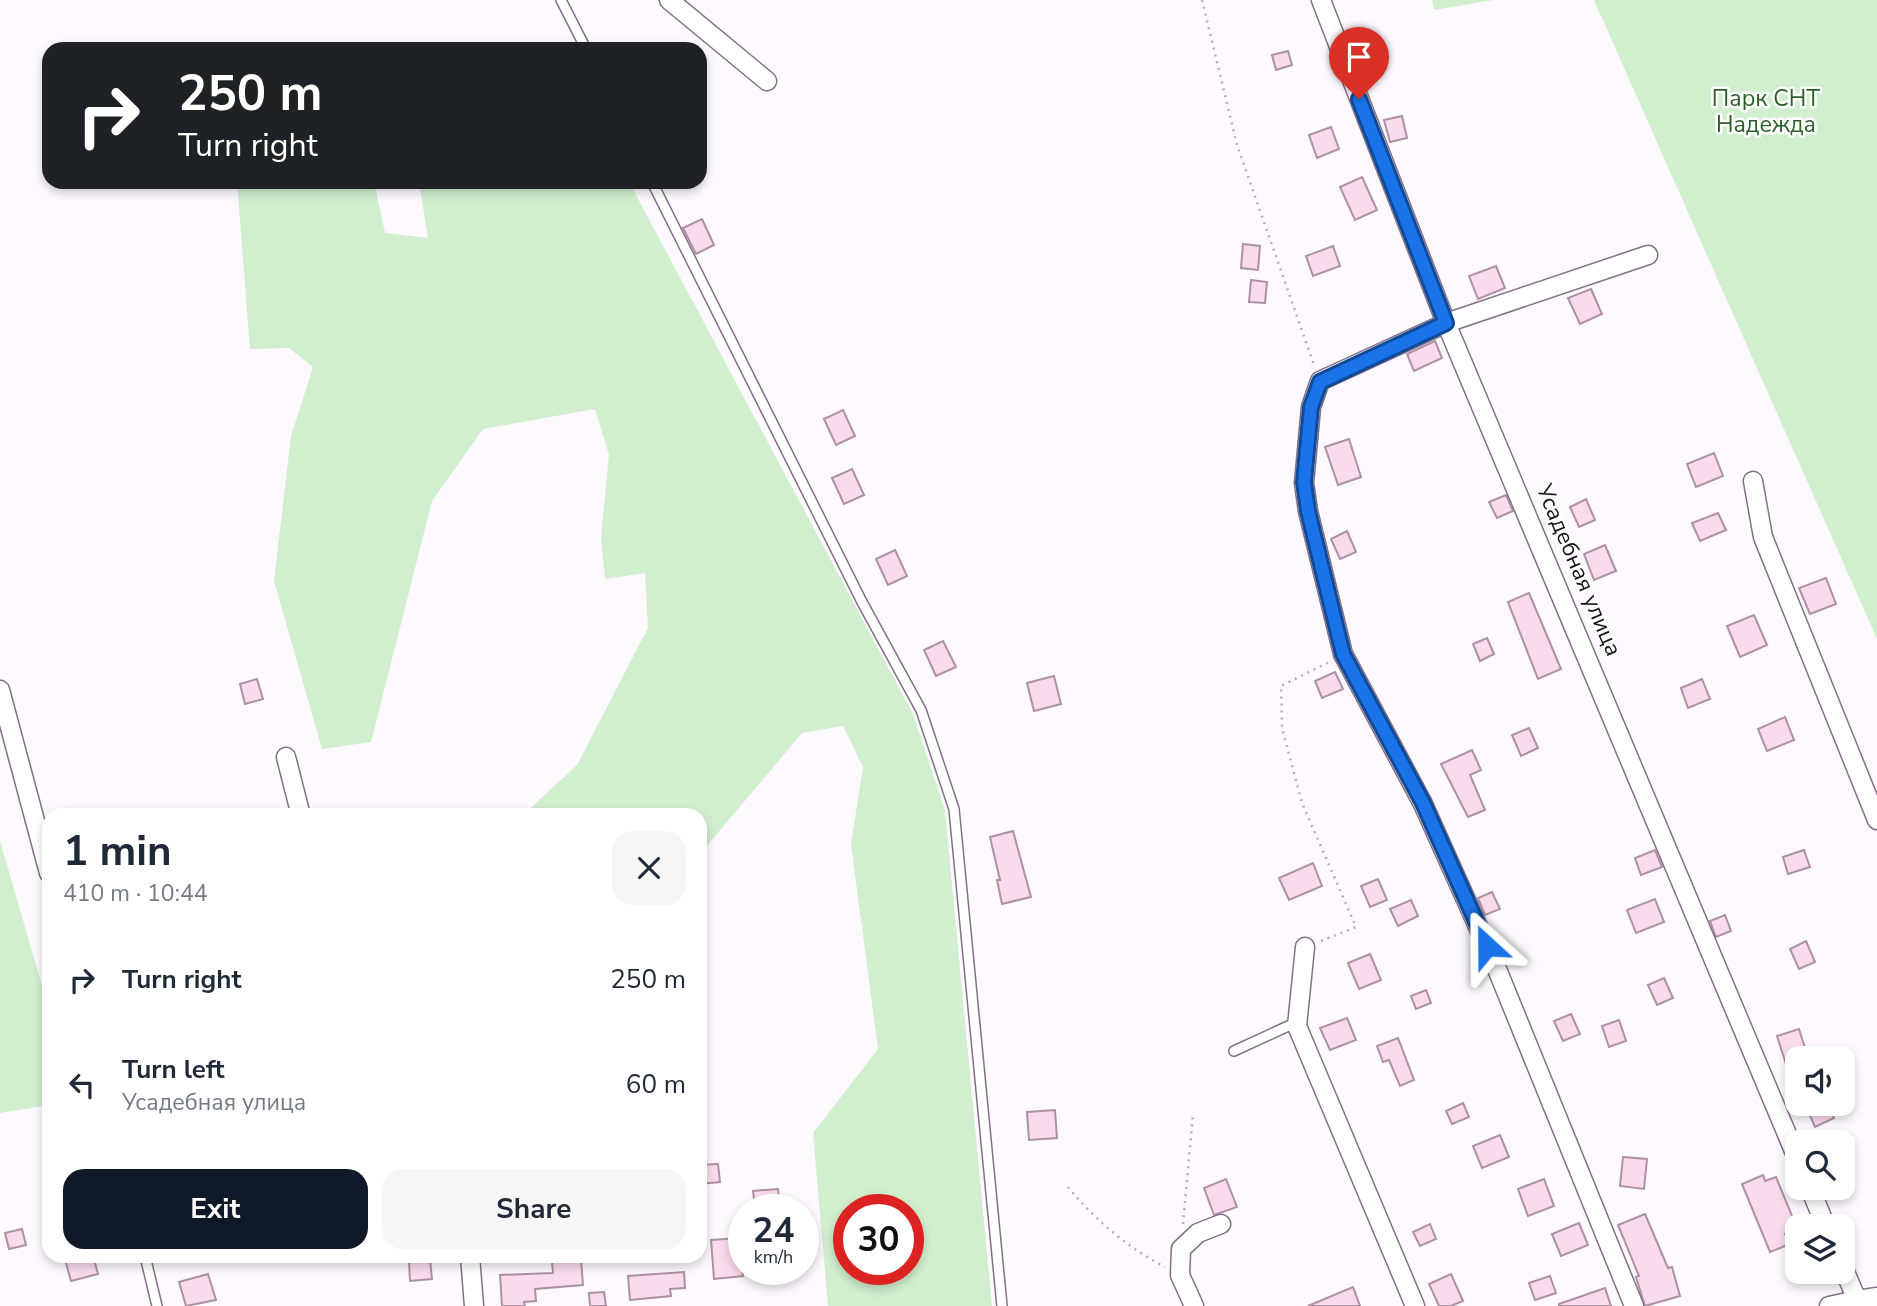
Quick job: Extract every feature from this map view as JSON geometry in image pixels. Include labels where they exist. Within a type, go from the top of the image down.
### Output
[{"type":"street","points":[[669,0],[768,81]]},
{"type":"street","name":"Усадебная улица","points":[[1321,0],[1446,323],[1785,1130]]},
{"type":"street","points":[[1634,1306],[1497,970],[1423,803],[1345,658],[1308,511],[1304,482],[1311,407],[1320,382],[1446,323],[1648,254]]},
{"type":"street","points":[[1753,481],[1763,537],[1877,820]]},
{"type":"street","points":[[0,690],[42,847]]},
{"type":"street","points":[[286,757],[299,808]]},
{"type":"street","points":[[1305,947],[1297,1022],[1415,1306]]},
{"type":"street","points":[[1194,1306],[1180,1275],[1181,1249],[1198,1233],[1221,1224]]},
{"type":"street","points":[[471,1263],[474,1306]]},
{"type":"street","points":[[1850,1284],[1858,1303]]},
{"type":"street","points":[[1829,1306],[1858,1303],[1877,1297]]},
{"type":"lane","points":[[561,0],[582,42]]},
{"type":"lane","points":[[656,189],[862,602],[921,710],[954,809],[1002,1306]]},
{"type":"lane","points":[[1234,1051],[1297,1022]]},
{"type":"lane","points":[[147,1263],[157,1306]]},
{"type":"path","points":[[1202,0],[1237,145],[1320,382]]},
{"type":"path","points":[[1305,947],[1356,927],[1302,803],[1282,728],[1281,686],[1324,663],[1345,658]]},
{"type":"path","points":[[1181,1249],[1193,1114]]},
{"type":"path","points":[[1068,1187],[1087,1211],[1148,1258],[1180,1275]]},
{"type":"green space","points":[[1432,0],[1493,0],[1434,10]]},
{"type":"green space","name":"Парк СНТ Надежда","points":[[1594,0],[1877,0],[1877,639]]},
{"type":"green space","points":[[238,189],[376,189],[385,233],[428,238],[420,189],[633,189],[913,714],[945,810],[992,1306],[828,1306],[813,1133],[878,1049],[851,844],[863,767],[843,726],[802,733],[707,846],[707,808],[531,808],[577,765],[648,628],[645,573],[605,579],[601,537],[609,455],[595,409],[483,429],[432,501],[371,742],[322,749],[274,581],[291,436],[313,367],[289,348],[250,349]]},
{"type":"green space","points":[[0,841],[42,986],[42,1106],[0,1113]]},
{"type":"building","points":[[1288,51],[1292,65],[1276,70],[1272,55]]},
{"type":"building","points":[[1402,116],[1407,138],[1390,142],[1384,120]]},
{"type":"building","points":[[1331,127],[1339,149],[1317,158],[1309,135]]},
{"type":"building","points":[[1362,177],[1377,210],[1355,220],[1340,187]]},
{"type":"building","points":[[702,219],[714,245],[696,254],[683,228]]},
{"type":"building","points":[[1243,244],[1260,246],[1258,270],[1241,268]]},
{"type":"building","points":[[1333,246],[1340,266],[1313,276],[1306,256]]},
{"type":"building","points":[[1496,266],[1505,288],[1478,299],[1469,276]]},
{"type":"building","points":[[1251,280],[1267,282],[1265,303],[1249,302]]},
{"type":"building","points":[[1591,289],[1602,314],[1580,324],[1568,298]]},
{"type":"building","points":[[1435,341],[1442,358],[1414,371],[1407,354]]},
{"type":"building","points":[[843,410],[855,436],[836,445],[824,419]]},
{"type":"building","points":[[1349,439],[1361,477],[1338,485],[1325,447]]},
{"type":"building","points":[[1714,453],[1723,476],[1696,487],[1687,464]]},
{"type":"building","points":[[852,469],[864,495],[844,504],[832,478]]},
{"type":"building","points":[[1506,495],[1513,511],[1497,518],[1489,502]]},
{"type":"building","points":[[1586,499],[1595,520],[1579,527],[1570,507]]},
{"type":"building","points":[[1718,513],[1726,530],[1700,541],[1692,523]]},
{"type":"building","points":[[1347,531],[1356,552],[1340,559],[1331,539]]},
{"type":"building","points":[[1605,545],[1616,571],[1594,580],[1584,554]]},
{"type":"building","points":[[895,550],[907,576],[888,585],[876,559]]},
{"type":"building","points":[[1826,578],[1836,604],[1810,614],[1799,588]]},
{"type":"building","points":[[1529,593],[1561,669],[1538,679],[1508,602]]},
{"type":"building","points":[[1754,615],[1767,645],[1740,657],[1727,626]]},
{"type":"building","points":[[1487,638],[1494,654],[1480,661],[1473,644]]},
{"type":"building","points":[[943,641],[956,667],[936,676],[924,650]]},
{"type":"building","points":[[1335,672],[1343,689],[1322,698],[1315,681]]},
{"type":"building","points":[[1054,676],[1061,704],[1034,711],[1027,683]]},
{"type":"building","points":[[257,679],[263,699],[245,704],[240,684]]},
{"type":"building","points":[[1702,679],[1710,699],[1688,708],[1681,688]]},
{"type":"building","points":[[1785,717],[1794,740],[1767,751],[1758,729]]},
{"type":"building","points":[[1529,728],[1538,748],[1521,756],[1512,735]]},
{"type":"building","points":[[1472,750],[1481,770],[1470,775],[1485,810],[1468,817],[1441,764]]},
{"type":"building","points":[[1013,831],[1031,897],[1002,904],[997,880],[1000,880],[990,837]]},
{"type":"building","points":[[1655,850],[1662,867],[1641,875],[1635,858]]},
{"type":"building","points":[[1804,850],[1810,867],[1788,874],[1783,857]]},
{"type":"building","points":[[1313,863],[1322,886],[1289,900],[1279,878]]},
{"type":"building","points":[[1378,879],[1387,900],[1370,907],[1361,886]]},
{"type":"building","points":[[1492,892],[1500,909],[1485,915],[1478,898]]},
{"type":"building","points":[[1655,899],[1664,922],[1636,933],[1627,910]]},
{"type":"building","points":[[1411,900],[1418,916],[1398,926],[1390,909]]},
{"type":"building","points":[[1725,915],[1731,931],[1716,937],[1710,921]]},
{"type":"building","points":[[1806,941],[1815,962],[1799,969],[1790,949]]},
{"type":"building","points":[[1370,954],[1381,980],[1359,989],[1348,963]]},
{"type":"building","points":[[1664,978],[1673,998],[1657,1005],[1648,985]]},
{"type":"building","points":[[1426,990],[1431,1003],[1416,1009],[1411,996]]},
{"type":"building","points":[[1571,1014],[1580,1034],[1563,1041],[1554,1021]]},
{"type":"building","points":[[1347,1018],[1356,1040],[1330,1050],[1320,1028]]},
{"type":"building","points":[[1619,1020],[1626,1041],[1609,1047],[1602,1026]]},
{"type":"building","points":[[1799,1029],[1804,1046],[1785,1046],[1785,1061],[1777,1036]]},
{"type":"building","points":[[1398,1038],[1414,1080],[1400,1086],[1389,1060],[1383,1062],[1377,1046]]},
{"type":"building","points":[[1463,1103],[1469,1117],[1452,1124],[1446,1111]]},
{"type":"building","points":[[1055,1110],[1057,1138],[1029,1140],[1027,1112]]},
{"type":"building","points":[[1810,1116],[1833,1116],[1834,1118],[1815,1127]]},
{"type":"building","points":[[1500,1135],[1509,1157],[1482,1168],[1473,1146]]},
{"type":"building","points":[[1623,1157],[1647,1159],[1644,1189],[1620,1186]]},
{"type":"building","points":[[718,1164],[720,1182],[707,1183],[707,1165]]},
{"type":"building","points":[[1763,1175],[1765,1181],[1776,1177],[1791,1214],[1785,1214],[1785,1246],[1770,1252],[1742,1184]]},
{"type":"building","points":[[1226,1179],[1237,1207],[1214,1215],[1204,1188]]},
{"type":"building","points":[[1544,1179],[1554,1206],[1528,1216],[1518,1189]]},
{"type":"building","points":[[778,1189],[778,1194],[753,1194],[753,1191]]},
{"type":"building","points":[[1645,1214],[1668,1268],[1672,1267],[1680,1296],[1645,1306],[1636,1277],[1639,1276],[1618,1225]]},
{"type":"building","points":[[1579,1223],[1588,1245],[1561,1256],[1552,1234]]},
{"type":"building","points":[[1430,1224],[1436,1239],[1420,1246],[1413,1232]]},
{"type":"building","points":[[22,1229],[26,1245],[9,1249],[5,1233]]},
{"type":"building","points":[[728,1239],[728,1278],[714,1279],[711,1240]]},
{"type":"building","points":[[66,1263],[95,1263],[98,1274],[71,1281]]},
{"type":"building","points":[[409,1263],[430,1263],[432,1279],[410,1281]]},
{"type":"building","points":[[552,1263],[581,1263],[583,1285],[535,1289],[536,1301],[524,1302],[525,1306],[502,1306],[500,1275],[553,1273]]},
{"type":"building","points":[[684,1272],[685,1288],[670,1289],[671,1296],[630,1300],[628,1276]]},
{"type":"building","points":[[208,1274],[216,1300],[186,1306],[179,1282]]},
{"type":"building","points":[[1451,1274],[1463,1301],[1451,1306],[1439,1306],[1429,1284]]},
{"type":"building","points":[[1550,1276],[1556,1293],[1535,1300],[1529,1283]]},
{"type":"building","points":[[1353,1287],[1360,1306],[1308,1306]]},
{"type":"building","points":[[1605,1288],[1611,1306],[1559,1306],[1559,1304]]},
{"type":"building","points":[[604,1292],[606,1306],[590,1306],[589,1293]]},
{"type":"route","points":[[1359,99],[1446,323],[1320,382],[1311,407],[1304,482],[1308,511],[1343,654],[1423,803],[1487,946]]}]
